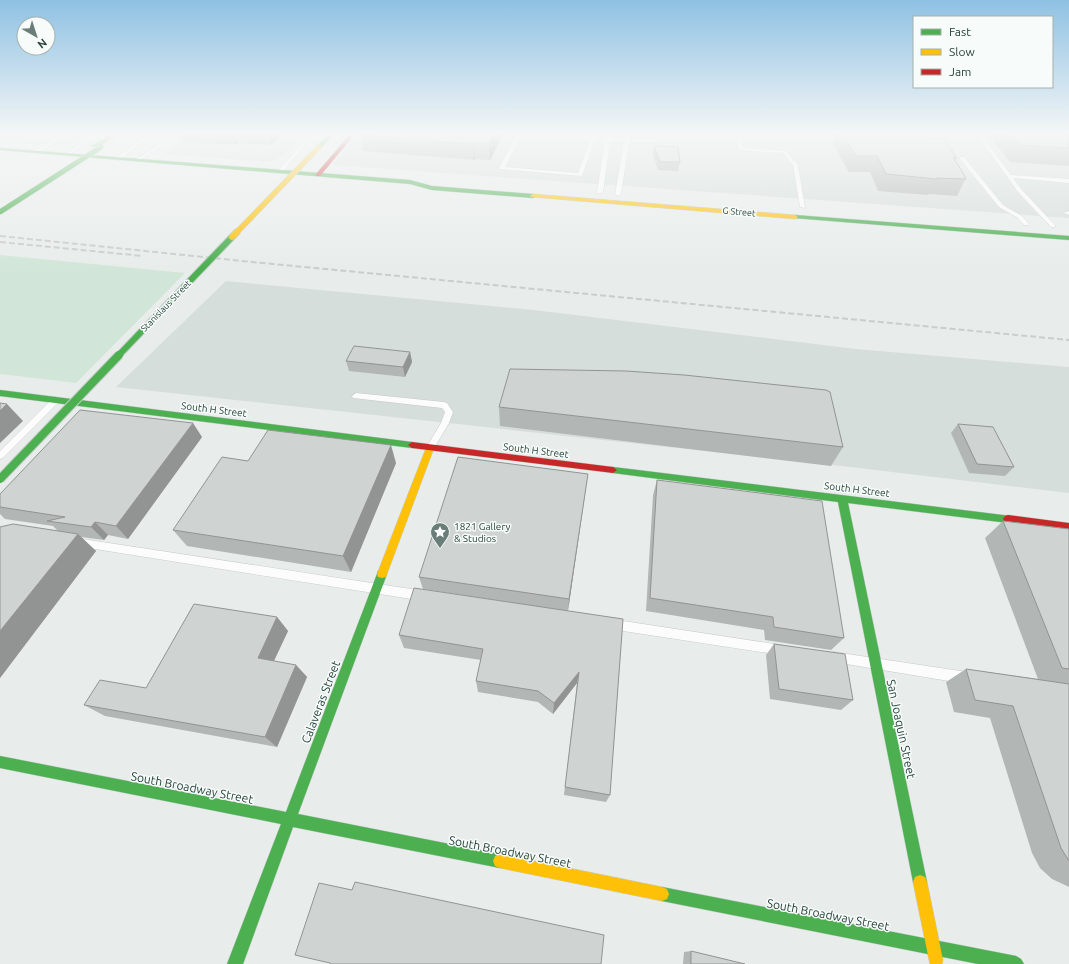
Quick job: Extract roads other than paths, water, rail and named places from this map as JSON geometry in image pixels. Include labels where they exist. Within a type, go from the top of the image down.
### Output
[{"type":"street","points":[[0,206],[43,178]]},
{"type":"street","points":[[0,212],[48,178]]},
{"type":"street","name":"Stanislaus Street","points":[[0,479],[289,178]]},
{"type":"street","name":"G Street","points":[[357,178],[410,182],[437,180],[649,196]]},
{"type":"street","name":"G Street","points":[[410,182],[432,188],[1069,238]]},
{"type":"street","points":[[1010,222],[1057,226]]},
{"type":"street","name":"South H Street","points":[[0,393],[1069,527]]},
{"type":"street","name":"Calaveras Street","points":[[235,964],[430,448]]},
{"type":"street","name":"San Joaquin Street","points":[[842,498],[936,964]]},
{"type":"street","name":"South Broadway Street","points":[[0,762],[1016,964]]},
{"type":"lane","points":[[600,192],[602,178]]},
{"type":"lane","points":[[618,194],[621,178]]},
{"type":"lane","points":[[797,178],[803,207]]},
{"type":"lane","points":[[978,178],[1001,206],[1033,224]]},
{"type":"lane","points":[[1010,178],[1020,191],[1057,226]]},
{"type":"lane","points":[[1033,178],[1069,181]]},
{"type":"lane","points":[[356,396],[444,406],[449,412],[445,423],[430,448]]},
{"type":"lane","points":[[0,456],[56,400]]},
{"type":"lane","points":[[63,540],[432,597]]},
{"type":"lane","points":[[598,622],[788,651]]},
{"type":"lane","points":[[820,655],[976,679]]},
{"type":"railway","points":[[0,236],[252,262],[1069,340]]},
{"type":"railway","points":[[0,242],[143,256]]},
{"type":"place","name":"1821 Gallery & Studios","points":[[440,549]]}]
